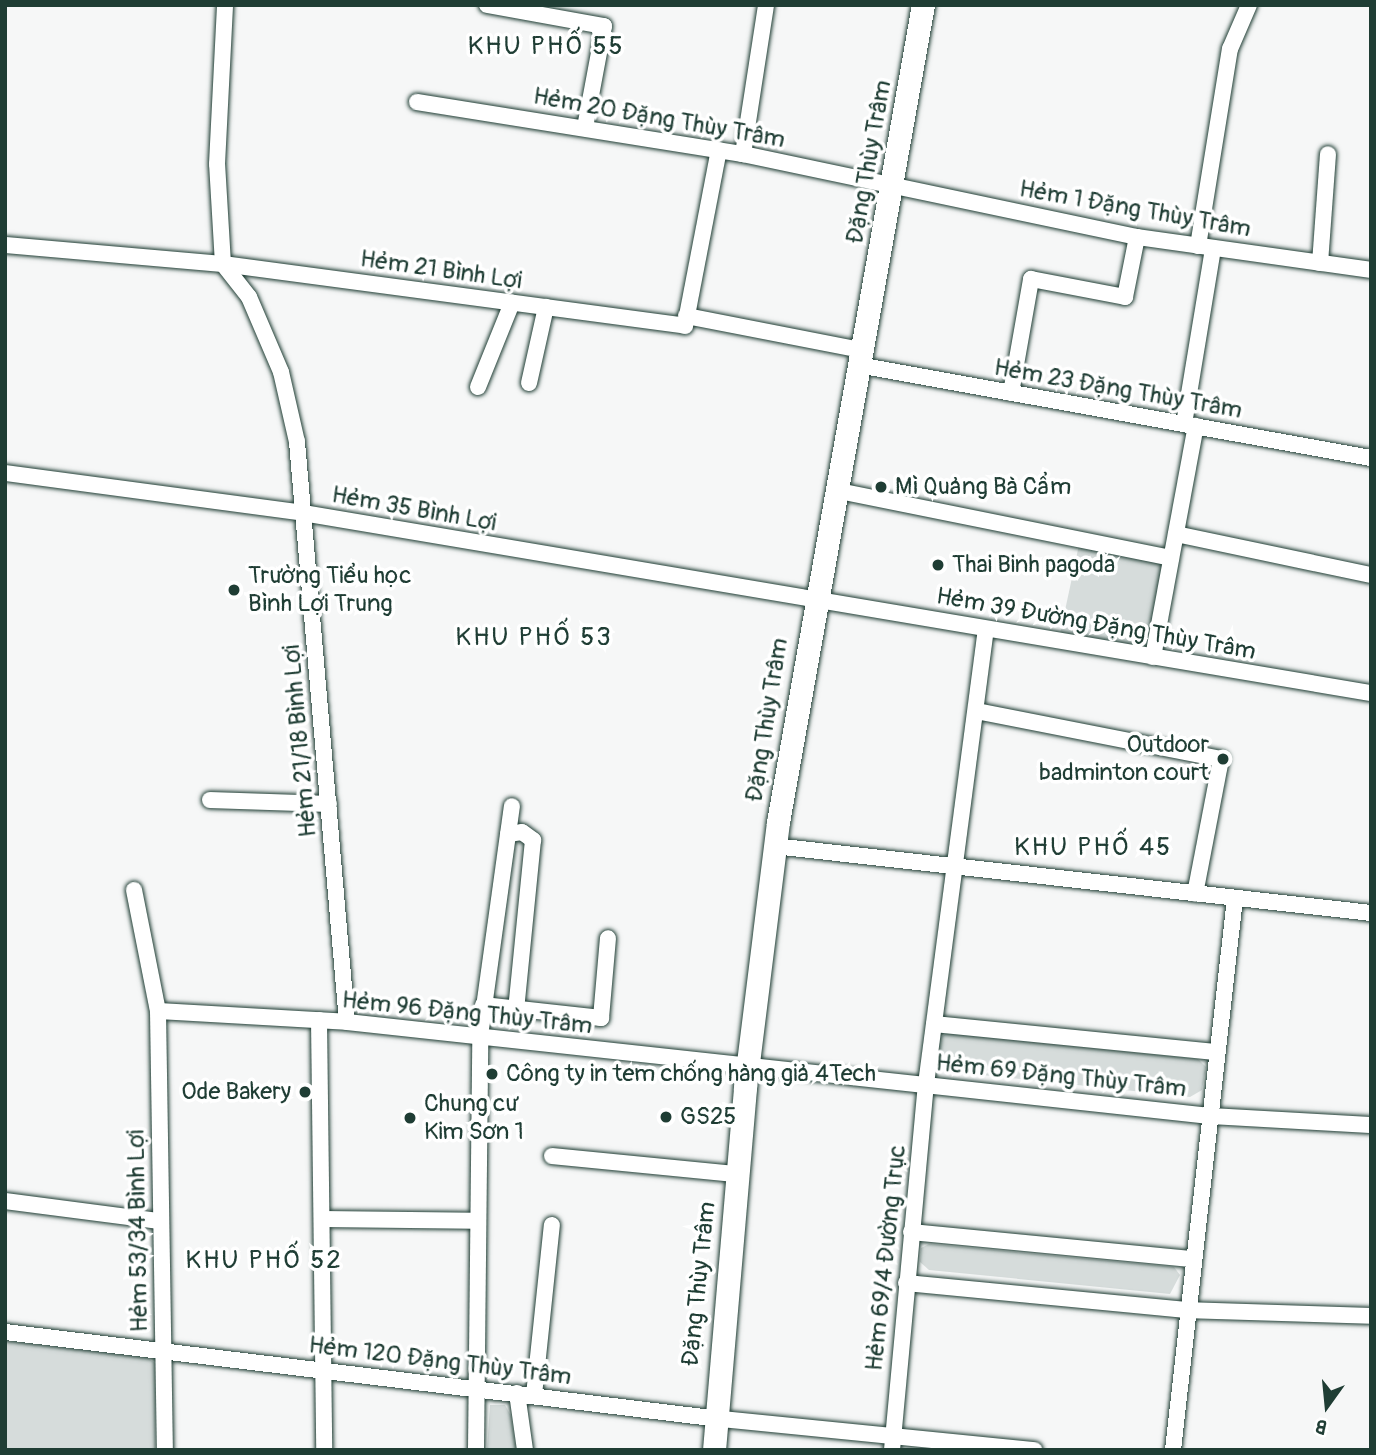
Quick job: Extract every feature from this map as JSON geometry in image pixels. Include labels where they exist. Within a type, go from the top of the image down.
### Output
[{"type":"main road","name":"Đặng Thùy Trâm","points":[[714,1450],[712,1418],[747,1068],[774,846],[814,600],[893,184],[923,5]]},
{"type":"street","points":[[223,264],[217,164],[225,5]]},
{"type":"street","points":[[487,5],[604,26],[585,128]]},
{"type":"street","points":[[743,154],[766,5]]},
{"type":"street","points":[[1153,657],[1176,534],[1190,425],[1206,247],[1230,49],[1249,5]]},
{"type":"street","name":"Hẻm 20 Đặng Thùy Trâm","points":[[417,102],[743,154],[893,184]]},
{"type":"street","points":[[686,316],[719,150]]},
{"type":"street","points":[[1320,263],[1328,154]]},
{"type":"street","name":"Hẻm 1 Đặng Thùy Trâm","points":[[893,184],[1138,237],[1371,271]]},
{"type":"street","points":[[1011,393],[1031,279],[1125,297],[1138,237]]},
{"type":"street","name":"Hẻm 21 Bình Lợi","points":[[5,245],[223,264],[685,326],[686,316],[859,358]]},
{"type":"street","name":"Hẻm 21/18 Bình Lợi","points":[[223,264],[249,297],[281,372],[297,442],[348,1022]]},
{"type":"street","points":[[478,387],[512,303]]},
{"type":"street","points":[[529,383],[546,307]]},
{"type":"street","name":"Hẻm 23 Đặng Thùy Trâm","points":[[859,358],[1011,393],[1371,458]]},
{"type":"street","name":"Hẻm 35 Bình Lợi","points":[[5,473],[303,513],[814,600]]},
{"type":"street","points":[[834,490],[1171,558]]},
{"type":"street","points":[[1176,534],[1371,575]]},
{"type":"street","name":"Hẻm 39 Đường Đặng Thùy Trâm","points":[[814,600],[1371,693]]},
{"type":"street","name":"Hẻm 69/4 Đường Trục","points":[[891,1443],[926,1084],[986,629]]},
{"type":"street","points":[[975,711],[1221,758],[1195,894]]},
{"type":"street","points":[[209,800],[329,804]]},
{"type":"street","points":[[476,1450],[475,1221],[480,1036],[512,806]]},
{"type":"street","points":[[508,834],[522,832],[533,840],[516,1009]]},
{"type":"street","points":[[774,846],[1371,913]]},
{"type":"street","name":"Hẻm 53/34 Bình Lợi","points":[[134,890],[158,1010],[165,1450]]},
{"type":"street","points":[[1173,1450],[1184,1310],[1210,1116],[1213,1052],[1235,898]]},
{"type":"street","points":[[483,1005],[601,1018],[608,938]]},
{"type":"street","points":[[158,1010],[319,1020]]},
{"type":"street","name":"Hẻm 96 Đặng Thùy Trâm","points":[[324,1450],[319,1020],[747,1068]]},
{"type":"street","name":"Hẻm 69 Đặng Thùy Trâm","points":[[934,1024],[1213,1052]]},
{"type":"street","name":"Hẻm 69 Đặng Thùy Trâm","points":[[747,1068],[926,1084],[1210,1116],[1371,1125]]},
{"type":"street","points":[[552,1156],[737,1174]]},
{"type":"street","points":[[5,1201],[160,1221]]},
{"type":"street","points":[[322,1219],[475,1221]]},
{"type":"street","points":[[534,1395],[552,1225]]},
{"type":"street","points":[[911,1233],[1191,1259]]},
{"type":"street","points":[[906,1283],[1184,1310],[1371,1316]]},
{"type":"street","name":"Hẻm 120 Đặng Thùy Trâm","points":[[5,1332],[476,1387],[891,1443],[1034,1450]]},
{"type":"street","points":[[517,1393],[525,1450]]},
{"type":"shaded area","points":[[1080,540],[1171,559],[1150,656],[1059,637]]},
{"type":"shaded area","points":[[947,1033],[1198,1059],[1206,1067],[1202,1090],[1190,1097],[944,1071],[935,1064],[937,1040]]},
{"type":"shaded area","points":[[929,1244],[1174,1267],[1180,1275],[1170,1294],[929,1270],[920,1262],[921,1248]]},
{"type":"shaded area","points":[[5,1341],[146,1357],[155,1363],[155,1450],[5,1450]]},
{"type":"shaded area","points":[[490,1405],[505,1405],[511,1416],[516,1450],[487,1450]]},
{"type":"place","name":"Mì Quảng Bà Cẩm","points":[[881,487]]},
{"type":"place","name":"Thai Binh pagoda","points":[[938,565]]},
{"type":"place","name":"Trường Tiểu học Bình Lợi Trung","points":[[234,590]]},
{"type":"place","name":"Outdoor badminton court","points":[[1223,759]]},
{"type":"place","name":"Công ty in tem chống hàng giả 4Tech","points":[[492,1074]]},
{"type":"place","name":"Ode Bakery","points":[[305,1092]]},
{"type":"place","name":"GS25","points":[[666,1117]]},
{"type":"place","name":"Chung cư Kim Sơn 1","points":[[410,1118]]},
{"type":"district","name":"KHU PHỐ 55","points":[[546,47]]},
{"type":"district","name":"KHU PHỐ 53","points":[[534,638]]},
{"type":"district","name":"KHU PHỐ 45","points":[[1093,848]]},
{"type":"district","name":"KHU PHỐ 52","points":[[264,1261]]}]
